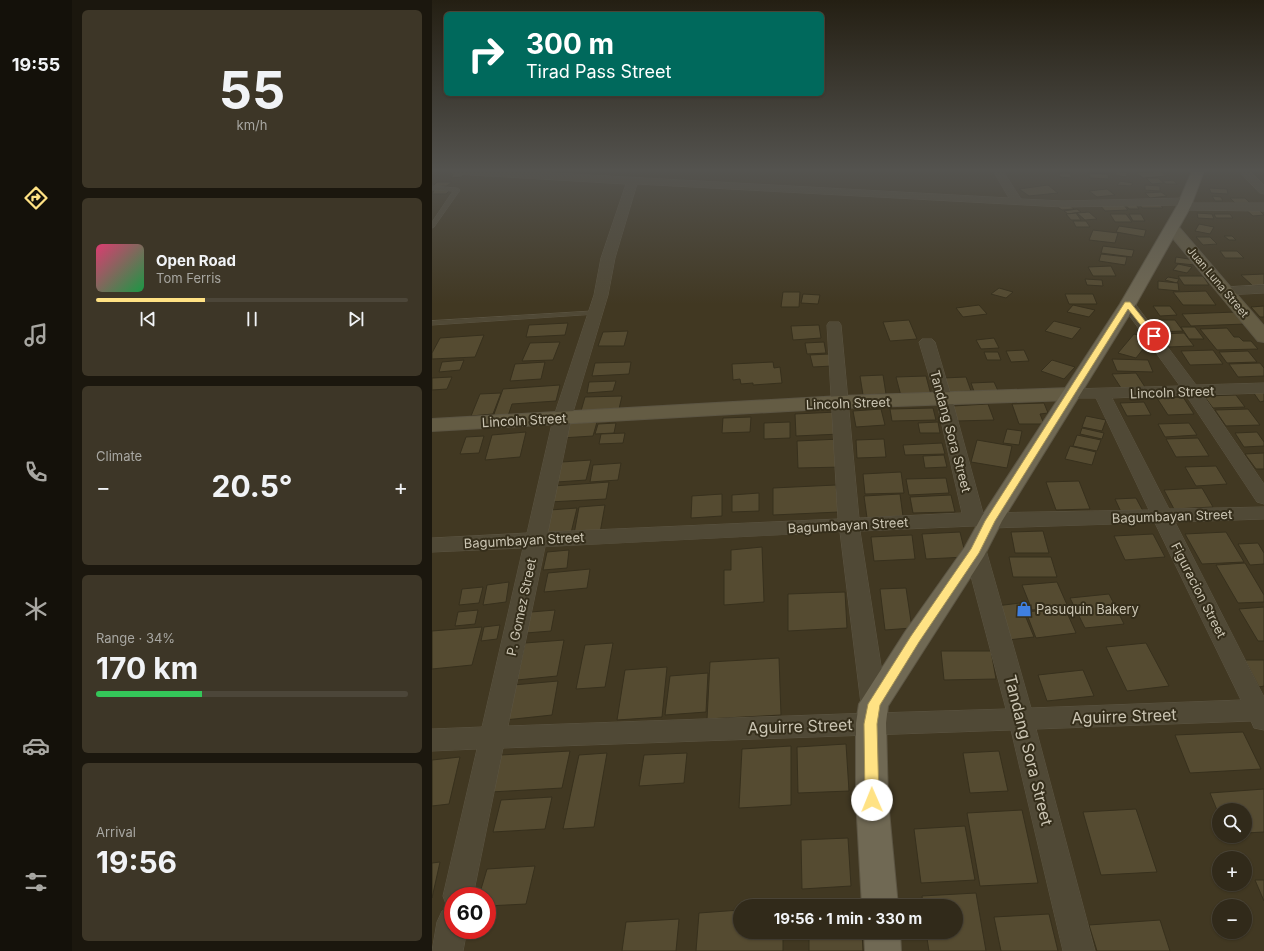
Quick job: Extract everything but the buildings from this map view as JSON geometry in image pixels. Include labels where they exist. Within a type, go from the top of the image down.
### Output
[{"type":"main road","points":[[879,899],[872,800],[872,714],[915,639],[975,550],[982,520],[1070,394],[1128,304],[1179,215]]},
{"type":"main road","points":[[882,939],[883,951]]},
{"type":"street","name":"P. Gomez Street","points":[[460,887],[562,418],[601,295],[608,258],[621,215]]},
{"type":"street","name":"Juan Luna Street","points":[[1172,228],[1264,337]]},
{"type":"street","points":[[1226,291],[1264,289]]},
{"type":"street","points":[[1128,304],[1162,347],[1190,391],[1264,498]]},
{"type":"street","points":[[834,325],[841,402],[849,525],[872,714]]},
{"type":"street","name":"Tandang Sora Street","points":[[927,342],[982,520]]},
{"type":"street","name":"Lincoln Street","points":[[432,425],[841,402],[1264,388]]},
{"type":"street","name":"Figuracion Street","points":[[1102,394],[1161,516],[1262,714]]},
{"type":"street","name":"Bagumbayan Street","points":[[432,545],[849,525],[1264,513]]},
{"type":"street","name":"Tandang Sora Street","points":[[975,550],[1021,719],[1079,951]]},
{"type":"street","name":"Aguirre Street","points":[[432,740],[872,714],[1021,719],[1262,714]]},
{"type":"street","points":[[447,951],[449,939]]},
{"type":"lane","points":[[432,226],[439,215]]},
{"type":"lane","points":[[432,323],[595,313]]},
{"type":"place","name":"Pasuquin Bakery","points":[[1024,609]]},
{"type":"route","points":[[872,800],[871,724],[874,704],[915,639],[975,550],[990,521],[1128,304],[1154,336]]}]
